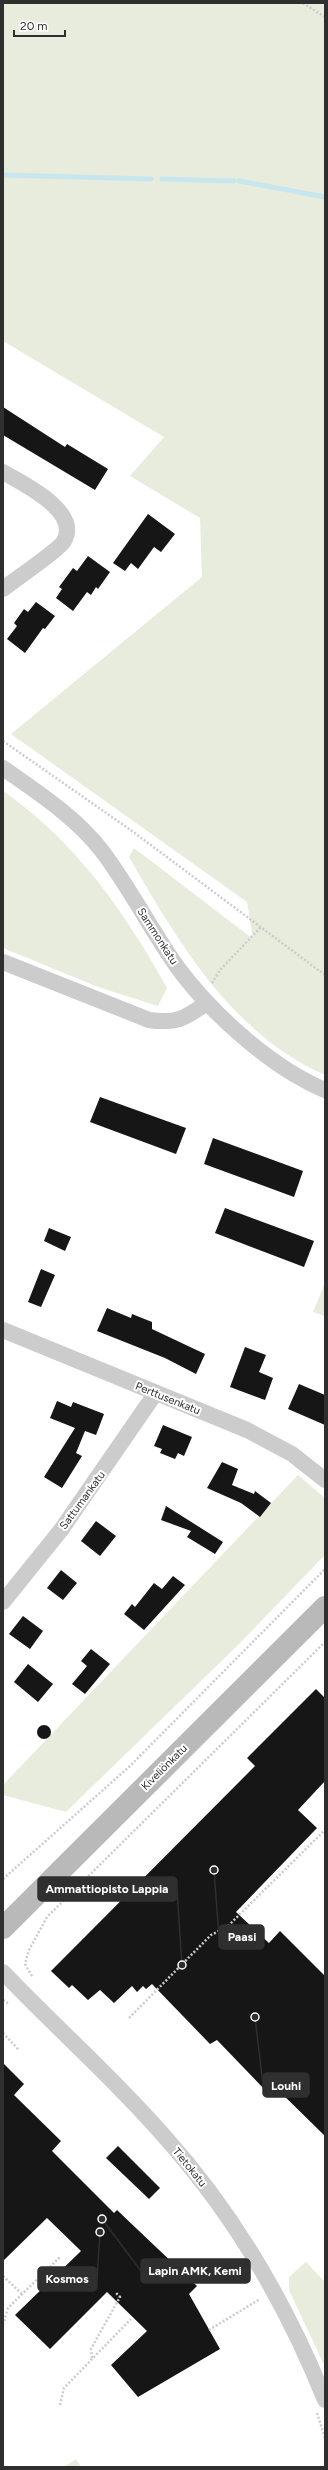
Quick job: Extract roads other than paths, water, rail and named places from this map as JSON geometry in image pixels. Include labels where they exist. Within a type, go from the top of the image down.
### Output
[{"type":"main road","name":"Kiveliönkatu","points":[[3,1928],[325,1607]]},
{"type":"street","points":[[3,472],[47,498],[63,515],[67,528],[64,542],[3,589]]},
{"type":"street","name":"Sammonkatu","points":[[3,768],[72,820],[102,850],[178,968],[205,1000],[270,1059],[325,1090]]},
{"type":"street","points":[[3,962],[149,1020],[170,1023],[185,1018],[205,1000]]},
{"type":"street","name":"Perttusenkatu","points":[[3,1330],[155,1394],[247,1430],[292,1454],[325,1480]]},
{"type":"street","name":"Sattumankatu","points":[[3,1602],[61,1530],[155,1394]]},
{"type":"street","name":"Tietokatu","points":[[3,1972],[164,2135],[211,2194],[264,2272],[303,2349],[320,2405]]},
{"type":"waterway","points":[[3,175],[151,179]]},
{"type":"waterway","points":[[162,179],[234,181]]},
{"type":"waterway","points":[[239,181],[325,197]]},
{"type":"place","name":"Paasi","points":[[214,1870]]},
{"type":"place","name":"Ammattiopisto Lappia","points":[[182,1965]]},
{"type":"place","name":"Louhi","points":[[255,2017]]},
{"type":"place","name":"Lapin AMK, Kemi","points":[[102,2219]]},
{"type":"place","name":"Kosmos","points":[[100,2232]]}]
